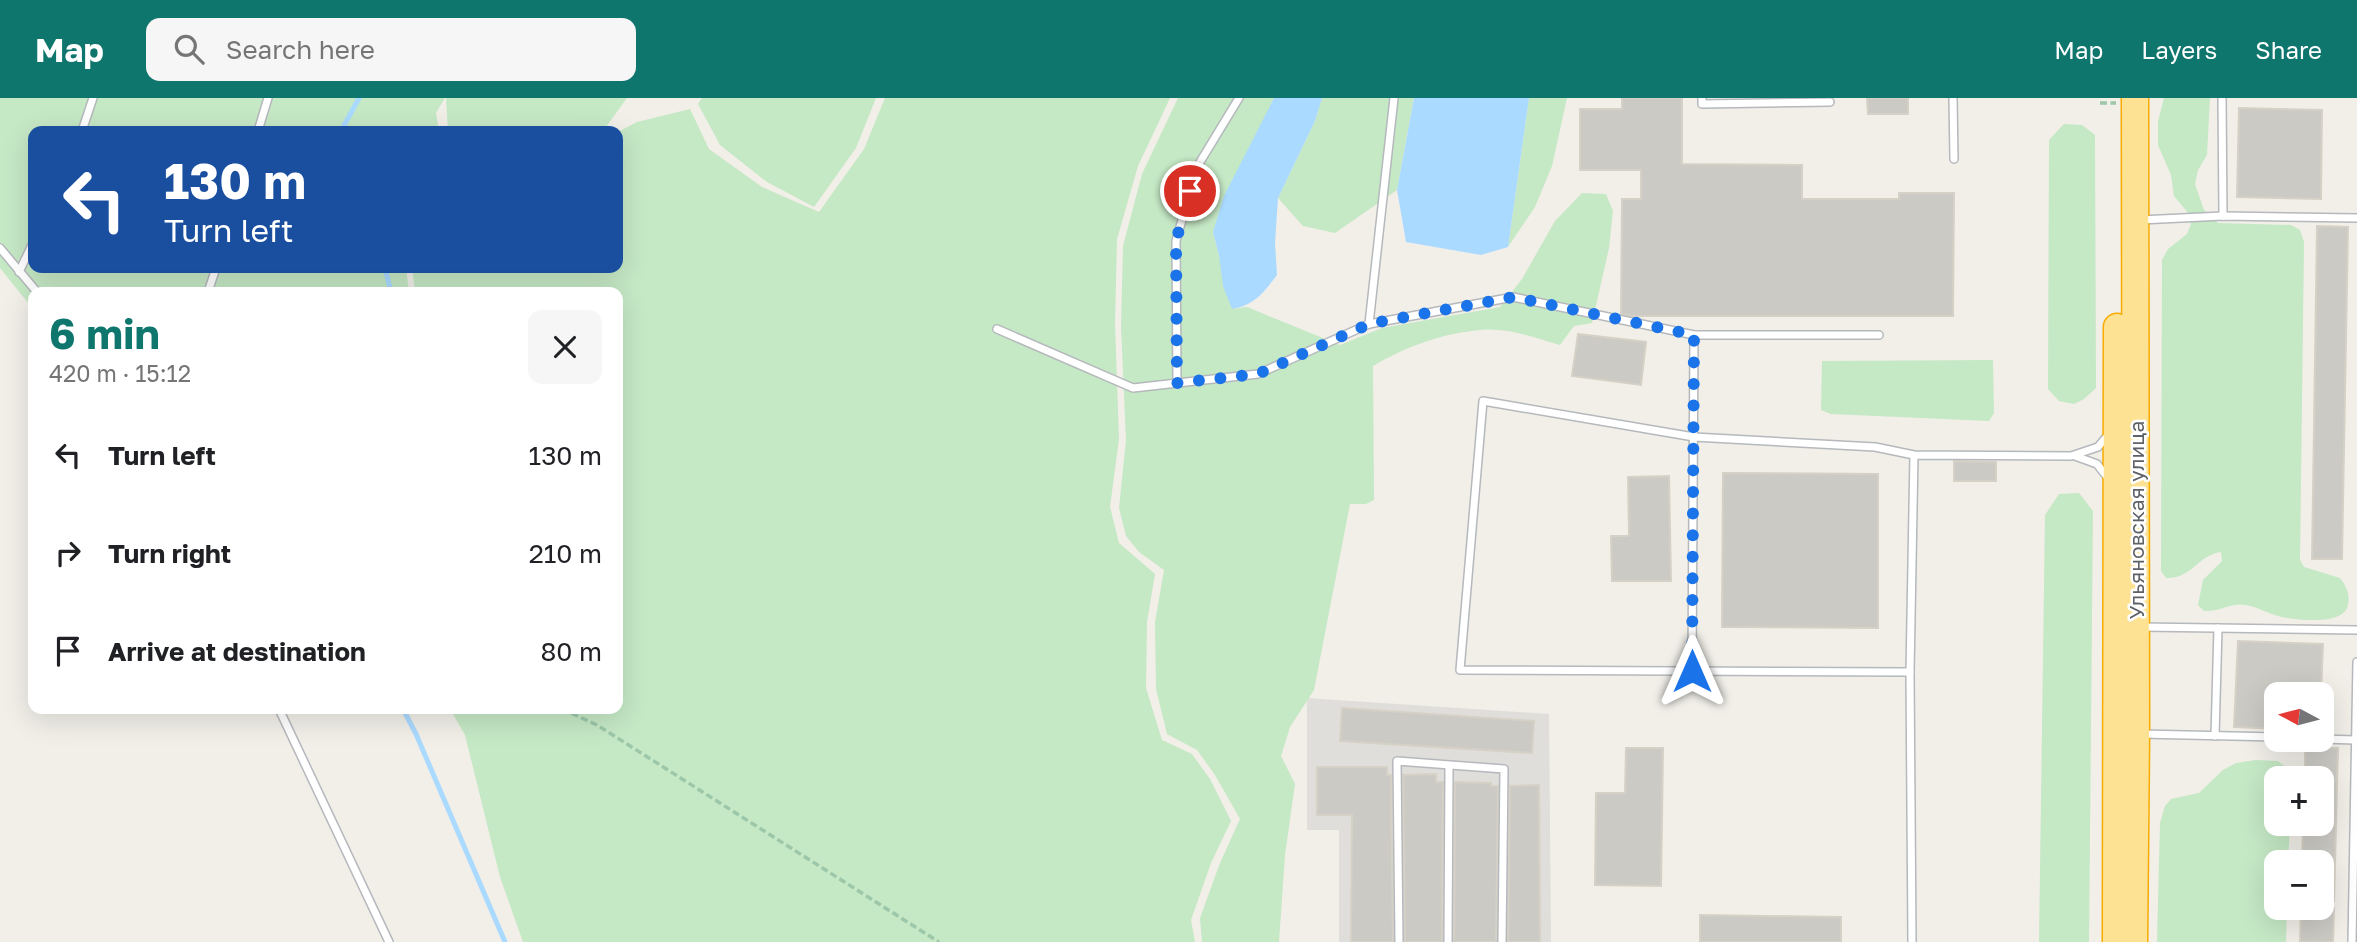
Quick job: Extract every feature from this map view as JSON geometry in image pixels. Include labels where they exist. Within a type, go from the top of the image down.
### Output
[{"type":"highway","name":"Ульяновская улица","points":[[2116,942],[2118,98]]},
{"type":"highway","name":"Ульяновская улица","points":[[2134,942],[2135,98]]},
{"type":"lane","points":[[84,126],[93,98]]},
{"type":"lane","points":[[260,126],[268,98]]},
{"type":"lane","points":[[1177,383],[1176,241],[1197,167],[1239,98]]},
{"type":"lane","points":[[1369,324],[1394,98]]},
{"type":"lane","points":[[1702,98],[1702,104],[1830,102]]},
{"type":"lane","points":[[1953,98],[1954,159]]},
{"type":"lane","points":[[2222,98],[2223,216]]},
{"type":"lane","points":[[2135,220],[2223,216],[2357,218]]},
{"type":"lane","points":[[0,248],[32,287]]},
{"type":"lane","points":[[19,272],[28,253]]},
{"type":"lane","points":[[997,329],[1133,388],[1258,374],[1369,324],[1513,297],[1694,335],[1879,335]]},
{"type":"lane","points":[[1692,671],[1694,335]]},
{"type":"lane","points":[[1910,672],[1460,670],[1483,401],[1694,437],[1875,447],[1914,456],[2071,456],[2089,460],[2102,470],[2117,504]]},
{"type":"lane","points":[[2071,456],[2091,451],[2105,441],[2117,405]]},
{"type":"lane","points":[[1913,942],[1910,672],[1914,456]]},
{"type":"lane","points":[[2136,627],[2357,630]]},
{"type":"lane","points":[[2215,736],[2218,628]]},
{"type":"lane","points":[[2351,942],[2357,662]]},
{"type":"lane","points":[[281,714],[389,942]]},
{"type":"lane","points":[[2136,734],[2264,737]]},
{"type":"lane","points":[[2334,739],[2355,740]]},
{"type":"lane","points":[[1399,942],[1397,761],[1504,769],[1502,942]]},
{"type":"lane","points":[[1448,942],[1449,766]]},
{"type":"path","points":[[573,714],[597,725],[939,942]]},
{"type":"shaded area","points":[[1307,698],[1549,714],[1551,942],[1339,942],[1339,830],[1307,830]]},
{"type":"green space","points":[[0,98],[445,98],[436,113],[438,126],[28,126],[28,273],[407,273],[408,287],[28,287],[28,303],[0,268]]},
{"type":"green space","points":[[446,98],[627,98],[607,126],[448,126]]},
{"type":"green space","points":[[702,98],[876,98],[856,148],[814,207],[767,182],[720,145],[698,104]]},
{"type":"green space","points":[[885,98],[1170,98],[1138,166],[1117,239],[1115,324],[1119,439],[1110,507],[1119,543],[1155,574],[1147,622],[1146,688],[1162,740],[1192,754],[1210,779],[1231,821],[1211,863],[1191,920],[1195,942],[523,942],[500,877],[465,735],[453,714],[623,714],[623,287],[414,287],[413,273],[623,273],[623,129],[637,122],[690,109],[709,149],[762,187],[819,212],[864,149]]},
{"type":"green space","points":[[1178,98],[1274,98],[1213,232],[1232,309],[1247,307],[1340,345],[1382,328],[1500,307],[1522,279],[1555,221],[1582,193],[1606,194],[1613,211],[1609,248],[1592,323],[1574,326],[1560,345],[1511,332],[1480,330],[1425,342],[1373,366],[1374,500],[1366,504],[1350,504],[1314,690],[1290,727],[1281,756],[1295,784],[1285,855],[1279,942],[1202,942],[1200,918],[1240,819],[1197,750],[1167,734],[1156,689],[1155,622],[1164,570],[1139,552],[1126,536],[1119,508],[1126,440],[1121,327],[1123,246],[1142,174]]},
{"type":"green space","points":[[1322,98],[1414,98],[1397,190],[1335,233],[1303,226],[1278,198],[1315,121]]},
{"type":"green space","points":[[1529,98],[1567,98],[1552,166],[1535,207],[1508,247]]},
{"type":"green space","points":[[2164,98],[2210,98],[2207,155],[2198,170],[2195,184],[2204,210],[2218,223],[2291,225],[2300,230],[2304,242],[2300,560],[2304,567],[2340,578],[2342,581],[2349,600],[2347,608],[2336,617],[2318,620],[2289,618],[2241,604],[2204,611],[2198,605],[2203,580],[2222,561],[2221,552],[2206,557],[2182,575],[2166,578],[2161,571],[2162,260],[2168,249],[2187,234],[2191,224],[2189,214],[2174,196],[2171,175],[2158,145],[2158,121]]},
{"type":"green space","points":[[2064,124],[2082,125],[2095,135],[2096,388],[2074,404],[2059,401],[2048,389],[2049,140]]},
{"type":"green space","points":[[1993,360],[1994,413],[1989,421],[1831,414],[1821,410],[1822,361]]},
{"type":"green space","points":[[2079,493],[2093,511],[2089,942],[2039,942],[2045,515],[2059,494]]},
{"type":"green space","points":[[2278,761],[2284,766],[2264,766],[2264,836],[2289,836],[2289,850],[2264,850],[2264,920],[2287,920],[2286,942],[2157,942],[2160,823],[2165,806],[2171,799],[2199,793],[2223,770],[2236,763]]},
{"type":"water","points":[[1274,98],[1322,98],[1315,121],[1278,198],[1275,243],[1277,275],[1253,301],[1232,309],[1223,286],[1213,232],[1224,196]]},
{"type":"water","points":[[1414,98],[1529,98],[1508,247],[1481,255],[1406,242],[1397,190]]},
{"type":"building","points":[[1622,98],[1682,98],[1682,164],[1802,165],[1802,199],[1899,199],[1899,193],[1954,193],[1953,316],[1621,314],[1622,199],[1641,199],[1641,170],[1580,170],[1580,109],[1622,109]]},
{"type":"building","points":[[1867,98],[1908,98],[1908,114],[1868,114]]},
{"type":"building","points":[[2239,108],[2322,110],[2321,199],[2237,197]]},
{"type":"building","points":[[2317,226],[2348,227],[2342,559],[2312,559]]},
{"type":"building","points":[[1578,334],[1646,342],[1641,385],[1572,376]]},
{"type":"building","points":[[1954,461],[1996,462],[1996,481],[1954,481]]},
{"type":"building","points":[[1723,473],[1878,474],[1878,628],[1722,627]]},
{"type":"building","points":[[1669,476],[1671,581],[1612,581],[1611,536],[1629,536],[1628,477]]},
{"type":"building","points":[[2238,641],[2323,644],[2322,682],[2264,682],[2264,728],[2234,727]]},
{"type":"building","points":[[1342,708],[1534,721],[1532,753],[1340,741]]},
{"type":"building","points":[[1626,748],[1663,748],[1661,886],[1595,885],[1596,793],[1625,793]]},
{"type":"building","points":[[2334,748],[2338,748],[2334,901],[2334,850],[2302,850],[2303,836],[2334,836],[2334,766],[2305,766],[2305,752],[2334,752]]},
{"type":"building","points":[[1317,767],[1387,767],[1387,775],[1391,775],[1393,942],[1351,942],[1352,815],[1317,815]]},
{"type":"building","points":[[1436,774],[1436,782],[1443,782],[1442,942],[1405,942],[1403,775]]},
{"type":"building","points":[[1455,782],[1491,783],[1491,786],[1498,786],[1496,942],[1454,942]]},
{"type":"building","points":[[1539,785],[1540,942],[1508,942],[1510,786]]},
{"type":"building","points":[[1700,915],[1841,917],[1841,942],[1700,942]]},
{"type":"building","points":[[2301,920],[2334,920],[2333,942],[2300,942]]},
{"type":"waterway","points":[[344,126],[359,98]]},
{"type":"waterway","points":[[386,273],[390,287]]},
{"type":"waterway","points":[[406,714],[505,942]]},
{"type":"route","points":[[1190,191],[1176,241],[1177,383],[1258,374],[1369,324],[1513,297],[1694,335],[1692,671]]}]
